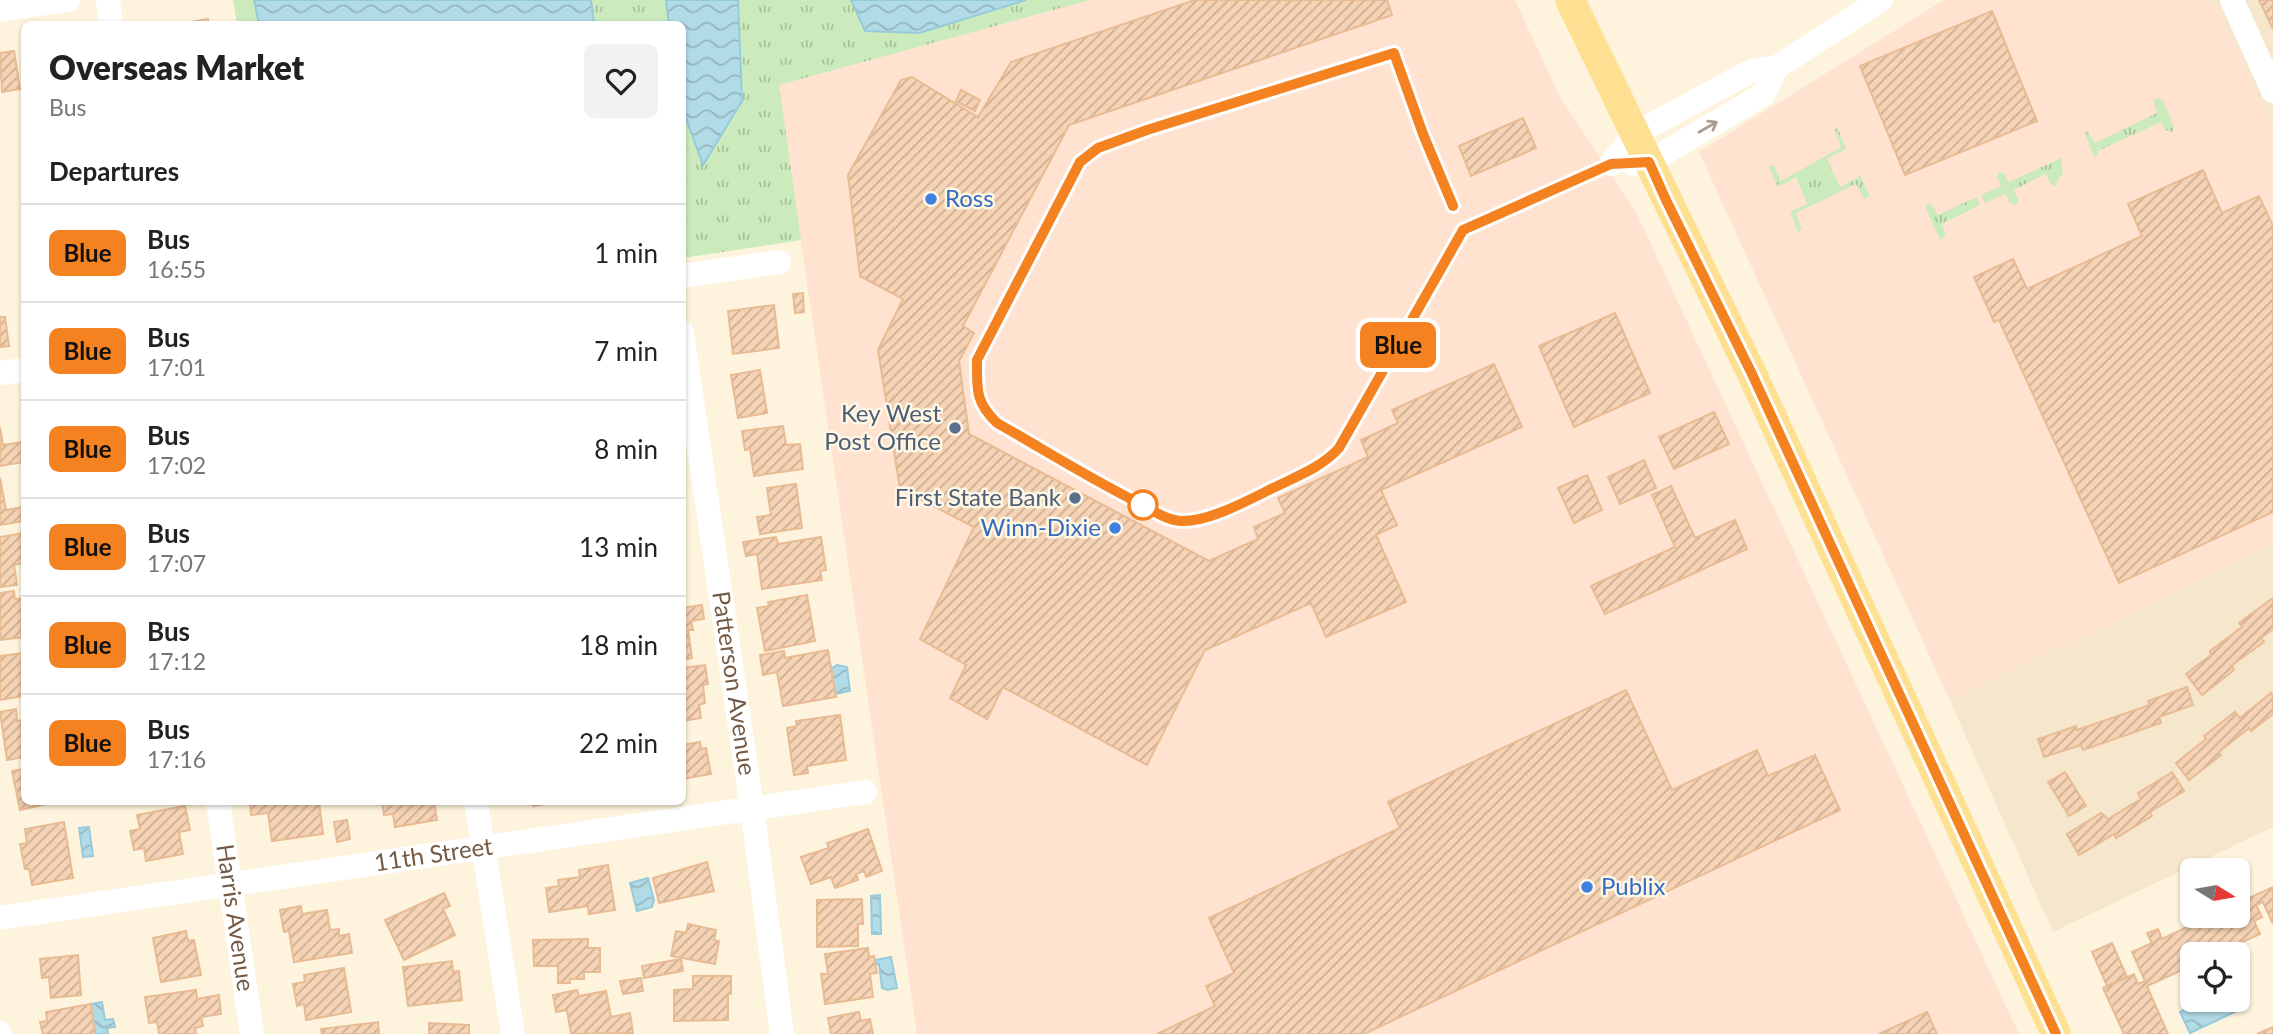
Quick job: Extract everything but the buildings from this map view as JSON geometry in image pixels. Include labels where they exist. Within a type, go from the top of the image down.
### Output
[{"type":"main road","points":[[1570,0],[1752,374],[2056,1034]]},
{"type":"street","points":[[0,10],[68,0]]},
{"type":"street","points":[[108,0],[111,21]]},
{"type":"street","points":[[1635,134],[1751,71],[1777,67],[1881,0]]},
{"type":"street","points":[[2232,0],[2273,91]]},
{"type":"street","points":[[1649,162],[1764,94],[1777,67]]},
{"type":"street","points":[[686,275],[779,262]]},
{"type":"street","name":"Patterson Avenue","points":[[686,360],[752,808],[782,1034]]},
{"type":"street","points":[[0,373],[21,370]]},
{"type":"street","name":"11th Street","points":[[0,918],[865,792]]},
{"type":"street","name":"Harris Avenue","points":[[218,805],[251,1034]]},
{"type":"street","points":[[477,805],[513,1034]]},
{"type":"shaded area","points":[[1090,0],[1515,0],[1559,95],[1637,214],[2019,1034],[917,1034],[778,85]]},
{"type":"shaded area","points":[[1944,0],[2207,0],[2220,13],[2273,128],[2273,542],[1950,701],[1699,152]]},
{"type":"shaded area","points":[[2207,0],[2273,0],[2273,128],[2220,13]]},
{"type":"shaded area","points":[[2273,542],[2273,827],[2208,858],[2180,858],[2180,871],[2053,932],[1950,701]]},
{"type":"green space","points":[[233,0],[254,0],[258,21],[236,21]]},
{"type":"green space","points":[[591,0],[666,0],[669,21],[594,21]]},
{"type":"green space","points":[[738,0],[851,0],[866,31],[919,33],[1026,0],[1090,0],[779,85],[801,240],[686,258],[686,120],[703,164],[742,101]]},
{"type":"green space","points":[[2153,100],[2163,100],[2174,127],[2172,132],[2165,130],[2161,122],[2098,151],[2099,154],[2094,157],[2084,132],[2088,132],[2095,143],[2157,113]]},
{"type":"green space","points":[[1838,128],[1846,149],[1827,159],[1840,187],[1860,176],[1870,196],[1864,199],[1856,184],[1796,213],[1802,230],[1798,232],[1790,212],[1807,204],[1796,177],[1778,187],[1769,167],[1774,165],[1781,181],[1841,147],[1835,129]]},
{"type":"green space","points":[[2061,158],[2063,172],[2055,186],[2053,187],[2045,174],[2014,190],[2019,201],[2015,205],[2010,203],[2006,194],[1985,203],[1981,195],[2001,186],[1997,177],[1999,172],[2004,173],[2009,182]]},
{"type":"green space","points":[[1977,197],[1980,205],[1942,224],[1946,236],[1940,240],[1925,206],[1930,203],[1938,215]]},
{"type":"water","points":[[254,0],[591,0],[594,21],[258,21]]},
{"type":"water","points":[[666,0],[738,0],[742,101],[703,165],[686,118],[686,21],[669,21]]},
{"type":"water","points":[[851,0],[1026,0],[919,33],[865,31]]},
{"type":"water","points":[[837,665],[847,667],[850,691],[835,694],[831,669]]},
{"type":"water","points":[[89,827],[93,856],[83,857],[79,828]]},
{"type":"water","points":[[648,878],[654,900],[652,907],[637,911],[630,883]]},
{"type":"water","points":[[880,895],[881,934],[872,934],[871,896]]},
{"type":"water","points":[[891,957],[897,988],[888,990],[882,988],[879,964],[876,964],[875,960]]},
{"type":"water","points":[[102,1002],[105,1020],[113,1019],[115,1027],[107,1028],[108,1034],[95,1034],[91,1004]]},
{"type":"water","points":[[2180,1012],[2235,1012],[2190,1033]]},
{"type":"bus line","name":"Blue","points":[[1453,206],[1394,53],[1147,130],[1098,148],[1080,162],[977,360],[977,391],[984,411],[997,423],[1112,489],[1178,521],[1196,520],[1250,500],[1326,462],[1339,448],[1463,230],[1611,164],[1649,162],[1817,513],[2056,1034]]},
{"type":"place","name":"Ross","points":[[931,199]]},
{"type":"place","name":"Key West Post Office","points":[[955,428]]},
{"type":"place","name":"First State Bank","points":[[1075,498]]},
{"type":"place","name":"Winn-Dixie","points":[[1115,528]]},
{"type":"place","name":"Publix","points":[[1587,887]]}]
